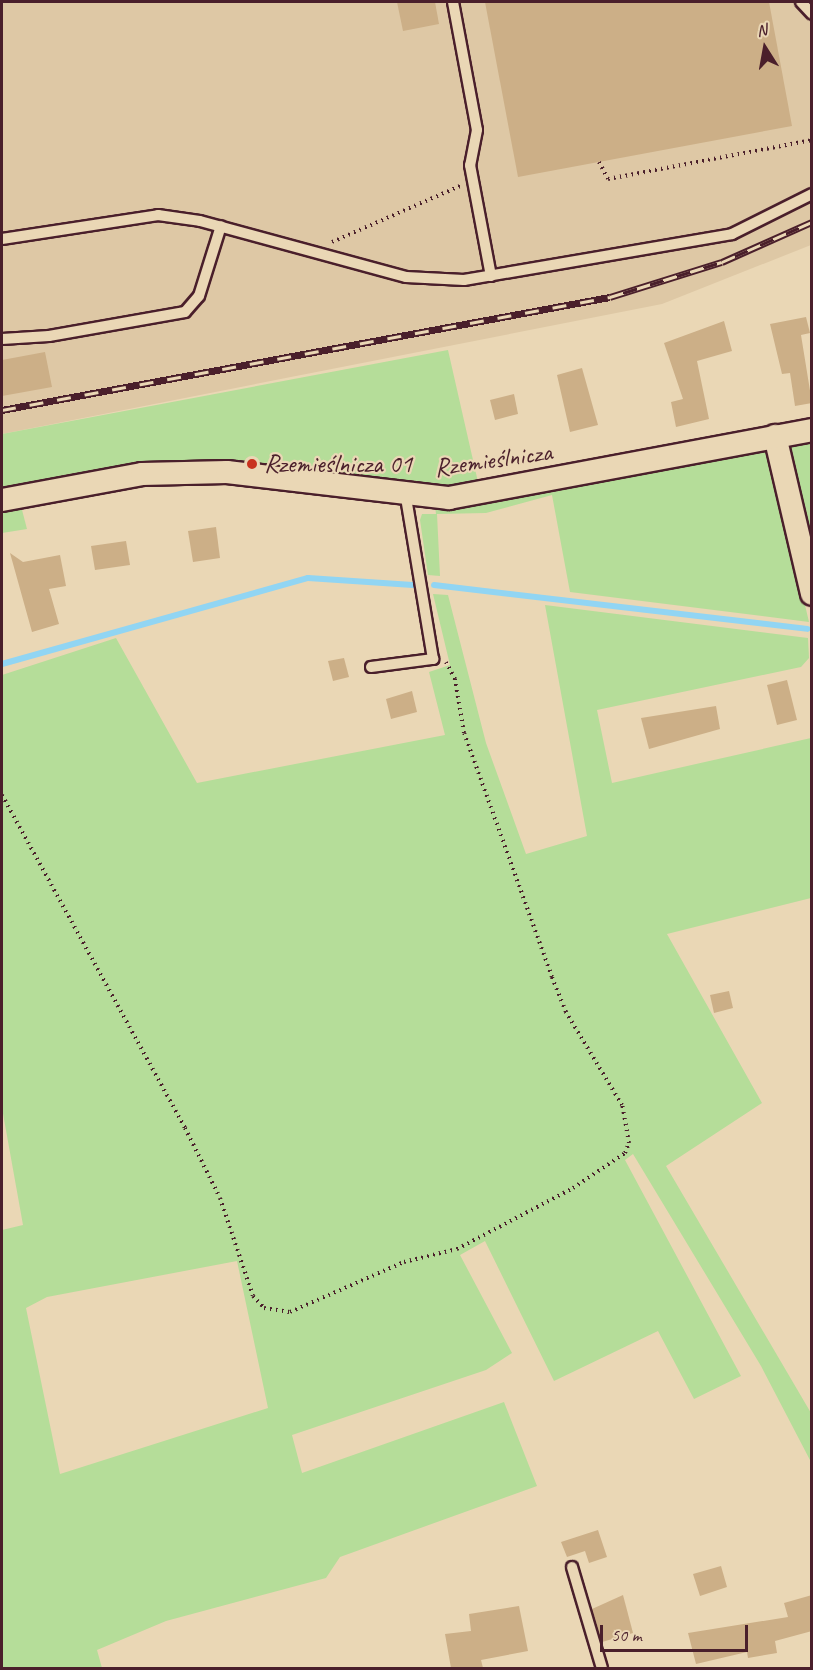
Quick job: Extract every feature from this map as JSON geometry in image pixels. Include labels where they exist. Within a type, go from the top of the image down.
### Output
[{"type":"street","name":"Rzemieślnicza","points":[[2,500],[142,474],[227,472],[406,497],[494,494],[812,430]]},
{"type":"street","points":[[775,436],[812,594]]},
{"type":"lane","points":[[453,2],[477,130],[469,156],[491,276]]},
{"type":"lane","points":[[801,2],[812,14]]},
{"type":"lane","points":[[2,239],[140,214],[221,226],[310,252],[433,281],[491,276],[732,234],[812,194]]},
{"type":"lane","points":[[2,339],[49,336],[185,312],[199,296],[221,226]]},
{"type":"lane","points":[[370,667],[433,659],[406,497]]},
{"type":"lane","points":[[572,1567],[602,1668]]},
{"type":"path","points":[[599,162],[608,179],[812,140]]},
{"type":"path","points":[[310,252],[473,181]]},
{"type":"path","points":[[2,795],[186,1128],[220,1198],[253,1296],[279,1312],[323,1301],[404,1262],[457,1249],[573,1188],[625,1153],[629,1143],[622,1106],[566,1012],[552,977],[464,733],[451,669],[432,649]]},
{"type":"shaded area","points":[[2,2],[811,2],[811,245],[662,304],[2,434]]},
{"type":"green space","points":[[448,350],[478,482],[446,488],[169,461],[2,490],[2,434]]},
{"type":"green space","points":[[811,442],[811,558],[787,447]]},
{"type":"green space","points":[[761,447],[769,451],[809,622],[570,592],[552,495],[486,513],[437,514],[440,576],[428,575],[420,520],[422,514],[436,514],[435,506],[506,500]]},
{"type":"green space","points":[[21,506],[27,529],[2,533],[2,509]]},
{"type":"green space","points":[[433,594],[448,595],[486,743],[526,854],[587,836],[545,605],[808,638],[809,658],[801,667],[597,710],[612,783],[811,738],[811,898],[667,934],[762,1103],[666,1166],[811,1413],[811,1462],[761,1366],[633,1154],[625,1160],[741,1376],[694,1399],[658,1331],[554,1381],[485,1241],[460,1255],[512,1353],[486,1370],[292,1435],[302,1473],[504,1402],[537,1486],[340,1557],[326,1578],[166,1621],[97,1650],[102,1668],[2,1668],[2,1230],[23,1225],[2,1108],[2,675],[116,638],[197,783],[445,735],[429,672],[450,665]],"holes":[[[237,1261],[268,1408],[60,1474],[26,1308],[47,1297]]]},
{"type":"building","points":[[397,2],[435,2],[439,24],[403,31]]},
{"type":"building","points":[[485,2],[769,2],[792,126],[518,177]]},
{"type":"building","points":[[806,317],[810,333],[801,335],[812,403],[795,406],[790,373],[782,374],[770,324]]},
{"type":"building","points":[[724,321],[732,351],[697,361],[709,419],[676,427],[671,402],[683,399],[664,343]]},
{"type":"building","points":[[45,352],[52,387],[2,396],[2,360]]},
{"type":"building","points":[[582,368],[598,425],[570,432],[557,375]]},
{"type":"building","points":[[514,394],[518,414],[495,420],[490,400]]},
{"type":"building","points":[[216,527],[220,558],[193,562],[188,531]]},
{"type":"building","points":[[126,541],[130,565],[95,570],[91,546]]},
{"type":"building","points":[[10,553],[23,562],[60,555],[66,586],[49,589],[59,624],[32,632]]},
{"type":"building","points":[[344,658],[349,677],[333,681],[328,661]]},
{"type":"building","points":[[787,680],[797,720],[777,725],[767,685]]},
{"type":"building","points":[[412,691],[417,712],[391,719],[386,699]]},
{"type":"building","points":[[716,706],[720,729],[649,749],[641,718]]},
{"type":"building","points":[[729,991],[733,1008],[714,1013],[710,995]]},
{"type":"building","points":[[598,1530],[607,1557],[589,1563],[585,1551],[567,1557],[561,1542]]},
{"type":"building","points":[[721,1566],[727,1587],[700,1596],[693,1574]]},
{"type":"building","points":[[623,1595],[633,1633],[602,1642],[592,1609]]},
{"type":"building","points":[[812,1595],[812,1631],[775,1641],[777,1653],[748,1658],[747,1652],[696,1664],[688,1633],[788,1617],[784,1603]]},
{"type":"building","points":[[519,1606],[528,1651],[481,1660],[483,1668],[451,1668],[445,1634],[471,1631],[469,1614]]},
{"type":"waterway","points":[[2,664],[308,578],[413,585]]},
{"type":"waterway","points":[[434,585],[807,629]]},
{"type":"railway","points":[[2,410],[610,297],[722,262],[812,222]]},
{"type":"place","name":"Rzemieślnicza 01","points":[[252,464]]}]
